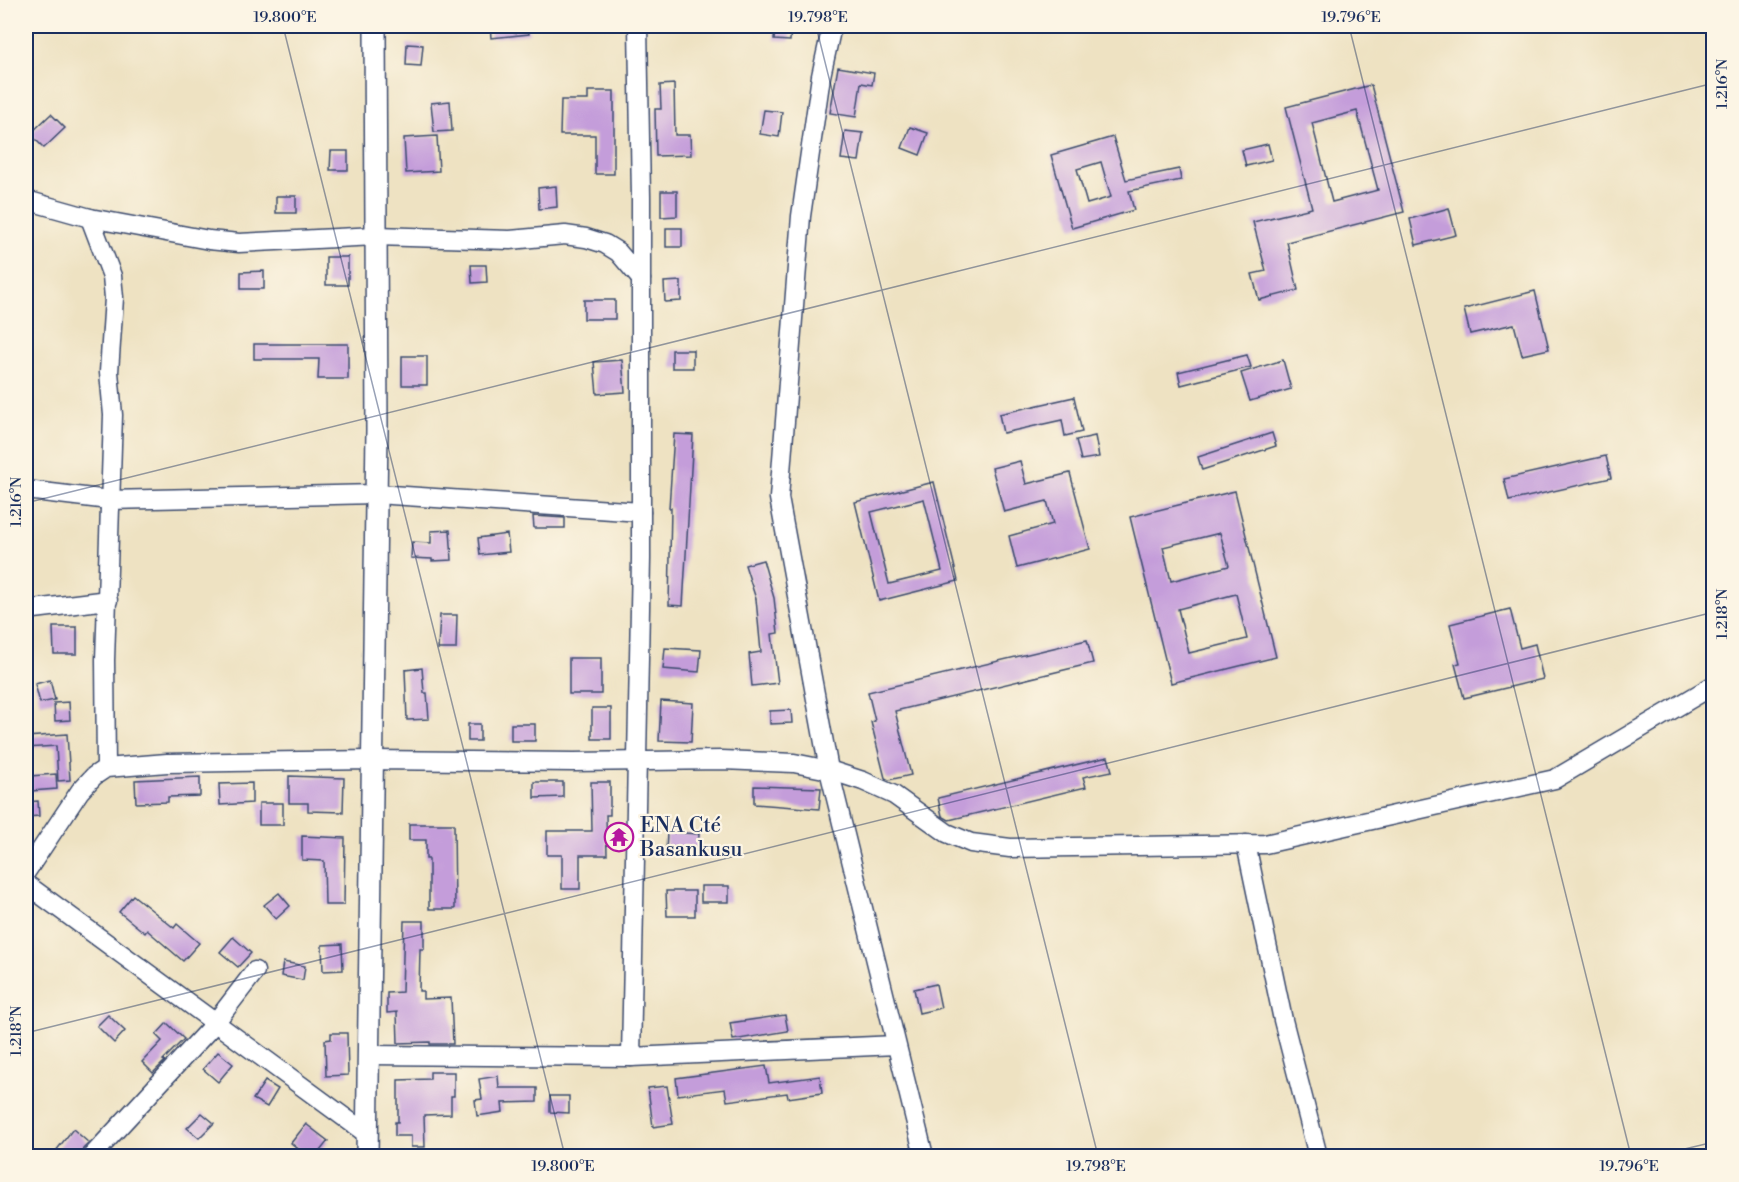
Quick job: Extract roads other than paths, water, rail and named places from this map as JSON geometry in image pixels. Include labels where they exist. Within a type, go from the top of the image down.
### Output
[{"type":"street","points":[[367,1156],[376,494],[375,26]]},
{"type":"street","points":[[631,1057],[641,512],[638,26]]},
{"type":"street","points":[[832,26],[821,76],[801,216],[779,498],[829,770],[924,1156]]},
{"type":"street","points":[[26,200],[90,218],[209,240],[239,243],[376,236],[510,240],[565,235],[586,237],[618,252],[641,279]]},
{"type":"street","points":[[90,218],[112,276],[114,298],[109,372],[113,415],[105,660],[106,768]]},
{"type":"street","points":[[26,490],[109,500],[376,494],[641,512]]},
{"type":"street","points":[[26,610],[108,600]]},
{"type":"street","points":[[26,872],[80,790],[94,776],[106,768],[167,763],[372,760],[722,760],[794,764],[829,770],[894,795],[947,832],[971,843],[990,847],[1265,844],[1555,779],[1713,685]]},
{"type":"street","points":[[1246,844],[1283,1020],[1318,1156]]},
{"type":"street","points":[[26,884],[367,1134]]},
{"type":"street","points":[[92,1156],[214,1023],[255,971]]},
{"type":"street","points":[[368,1055],[631,1057],[896,1045]]},
{"type":"place","name":"ENA Cté Basankusu","points":[[619,837]]}]
